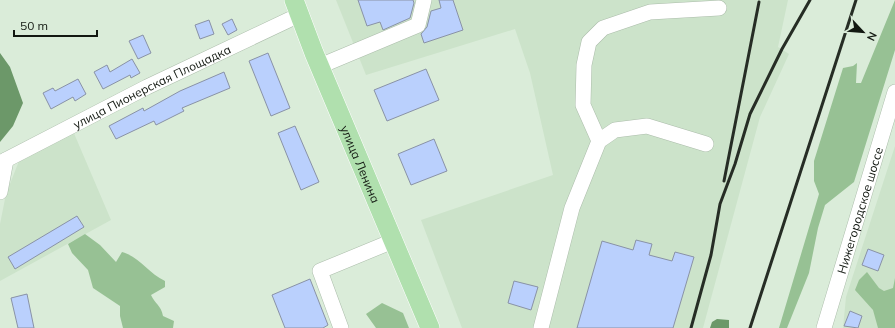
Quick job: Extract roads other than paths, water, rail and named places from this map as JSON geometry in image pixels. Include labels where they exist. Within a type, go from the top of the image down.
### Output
[{"type":"main road","name":"улица Ленина","points":[[296,7],[430,328]]},
{"type":"street","points":[[320,66],[418,25],[424,0]]},
{"type":"street","name":"улица Пионерская Площадка","points":[[0,192],[3,162],[296,7]]},
{"type":"street","points":[[599,141],[583,105],[584,65],[589,42],[603,28],[650,12],[719,8]]},
{"type":"street","name":"Нижегородское шоссе","points":[[824,328],[895,92]]},
{"type":"street","points":[[541,328],[572,208],[599,141],[615,130],[647,126],[706,144]]},
{"type":"street","points":[[341,328],[320,272],[393,241]]},
{"type":"railway","points":[[691,328],[711,255],[720,204],[735,164],[750,114],[782,49],[810,0]]},
{"type":"railway","points":[[750,328],[856,0]]},
{"type":"railway","points":[[724,181],[759,2]]}]
